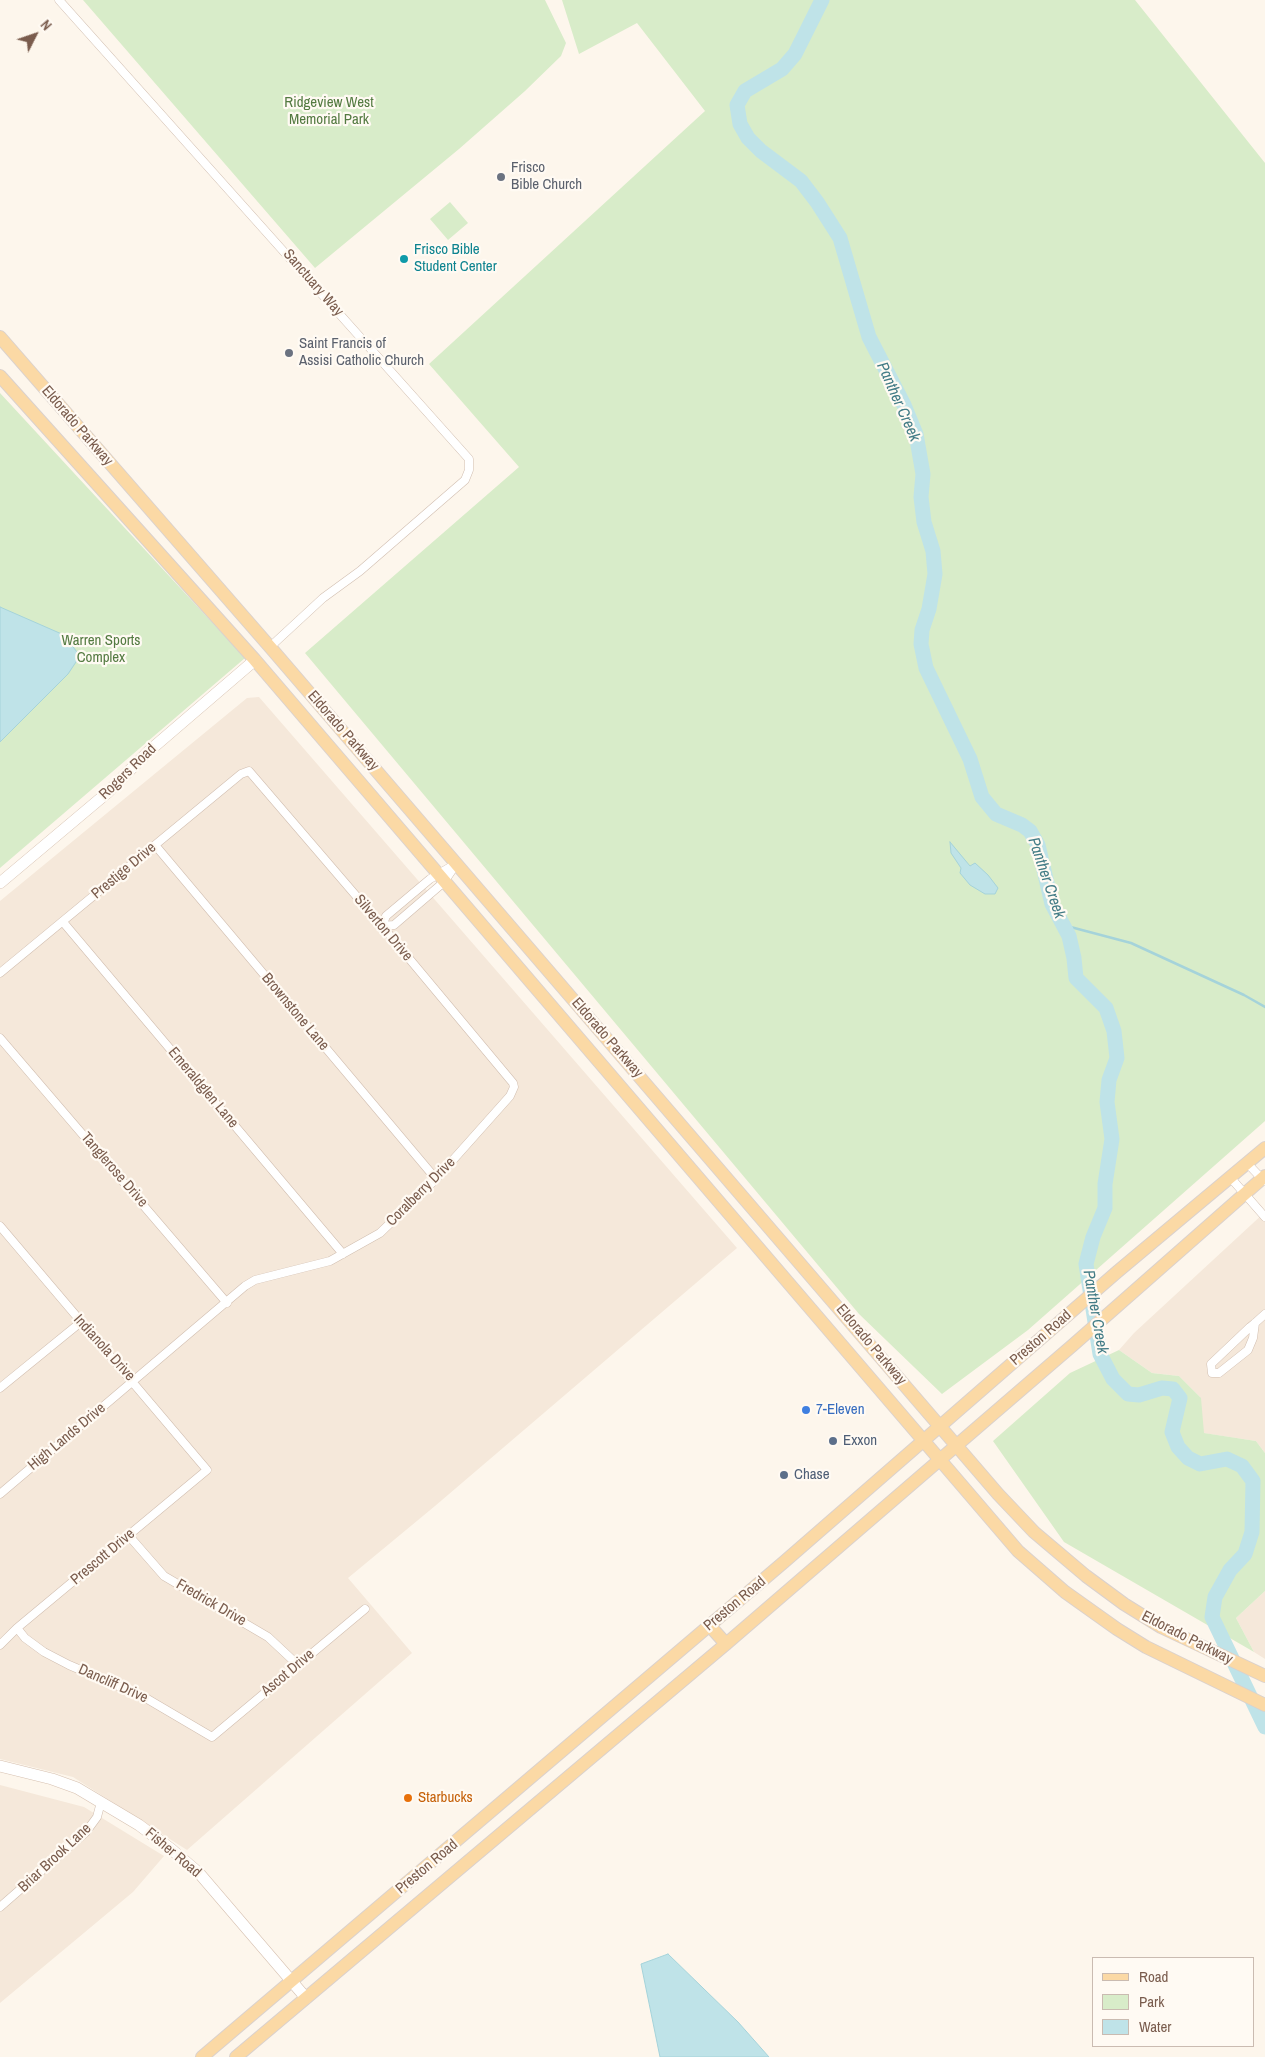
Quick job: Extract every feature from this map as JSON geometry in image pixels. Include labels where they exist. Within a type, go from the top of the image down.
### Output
[{"type":"main road","name":"Eldorado Parkway","points":[[1,342],[270,647],[696,1143],[1029,1526],[1086,1576],[1161,1627],[1265,1676]]},
{"type":"main road","name":"Eldorado Parkway","points":[[0,376],[255,660],[1018,1550],[1066,1592],[1117,1629],[1176,1662],[1262,1704]]},
{"type":"main road","points":[[114,501],[130,487]]},
{"type":"main road","points":[[255,660],[270,647]]},
{"type":"main road","points":[[680,1158],[696,1143]]},
{"type":"main road","name":"Preston Road","points":[[202,2057],[710,1626],[925,1441],[1117,1272],[1265,1148]]},
{"type":"main road","name":"Preston Road","points":[[236,2057],[726,1644],[1073,1345],[1244,1194],[1264,1179]]},
{"type":"main road","points":[[797,1294],[815,1278]]},
{"type":"main road","points":[[710,1626],[726,1644]]},
{"type":"main road","points":[[524,1785],[538,1801]]},
{"type":"street","name":"Sanctuary Way","points":[[60,0],[469,459],[469,470],[465,480],[360,571],[324,598],[270,647]]},
{"type":"street","name":"Rogers Road","points":[[0,883],[107,793],[149,751],[255,660]]},
{"type":"street","name":"Prestige Drive","points":[[0,973],[241,774],[249,771]]},
{"type":"street","name":"Silverton Drive","points":[[249,771],[507,1075],[514,1087]]},
{"type":"street","name":"Brownstone Lane","points":[[154,845],[436,1179]]},
{"type":"street","points":[[382,926],[386,916],[441,878],[456,863]]},
{"type":"street","name":"Emeraldglen Lane","points":[[63,922],[343,1254]]},
{"type":"street","name":"Tanglerose Drive","points":[[0,1038],[227,1303]]},
{"type":"street","name":"Coralberry Drive","points":[[134,1381],[245,1286],[255,1280],[321,1264],[343,1254],[380,1232],[436,1179],[510,1096],[514,1087]]},
{"type":"street","points":[[1248,1162],[1264,1179]]},
{"type":"street","points":[[1230,1177],[1265,1217]]},
{"type":"street","name":"Indianola Drive","points":[[0,1226],[81,1322],[134,1381],[207,1470]]},
{"type":"street","points":[[1255,1323],[1253,1338],[1248,1350],[1219,1373],[1212,1373],[1210,1364],[1255,1323],[1265,1314]]},
{"type":"street","points":[[0,1388],[81,1322]]},
{"type":"street","name":"High Lands Drive","points":[[0,1494],[134,1381]]},
{"type":"street","name":"Prescott Drive","points":[[0,1645],[17,1628],[207,1470]]},
{"type":"street","name":"Fredrick Drive","points":[[129,1536],[164,1576],[268,1638],[298,1665]]},
{"type":"street","name":"Ascot Drive","points":[[212,1736],[365,1609]]},
{"type":"street","name":"Dancliff Drive","points":[[17,1628],[25,1638],[44,1652],[69,1665],[144,1697],[212,1736]]},
{"type":"street","name":"Fisher Road","points":[[0,1766],[52,1779],[77,1788],[139,1825],[199,1873],[306,1998]]},
{"type":"street","name":"Briar Brook Lane","points":[[0,1907],[86,1832],[97,1817],[101,1802]]},
{"type":"shaded area","points":[[259,697],[737,1248],[348,1578],[412,1653],[187,1850],[73,1777],[0,1759],[0,901],[247,698]]},
{"type":"shaded area","points":[[1265,1212],[1265,1453],[1256,1441],[1203,1433],[1200,1397],[1179,1376],[1152,1373],[1119,1350],[1134,1333]]},
{"type":"shaded area","points":[[1265,1591],[1265,1659],[1254,1652],[1236,1618]]},
{"type":"shaded area","points":[[0,1785],[84,1807],[164,1856],[133,1892],[0,2003]]},
{"type":"green space","name":"Ridgeview West Memorial Park","points":[[83,0],[545,0],[566,43],[561,56],[525,91],[459,149],[315,268]]},
{"type":"green space","points":[[562,0],[1135,0],[1265,163],[1265,1121],[1028,1330],[942,1394],[859,1314],[305,653],[519,467],[429,364],[705,111],[637,23],[579,54]]},
{"type":"green space","points":[[450,202],[468,223],[448,240],[430,219]]},
{"type":"green space","name":"Warren Sports Complex","points":[[0,393],[245,658],[0,868]]},
{"type":"green space","points":[[1119,1350],[1152,1373],[1179,1376],[1201,1398],[1204,1433],[1256,1441],[1265,1453],[1265,1591],[1236,1618],[1254,1652],[1064,1542],[993,1441],[1070,1373]]},
{"type":"water","points":[[0,607],[64,635],[80,656],[68,674],[0,742]]},
{"type":"water","points":[[950,842],[970,866],[975,863],[988,875],[998,888],[995,894],[985,894],[970,885],[960,873],[961,868],[951,853]]},
{"type":"water","points":[[668,1954],[738,2022],[769,2057],[660,2057],[641,1964]]},
{"type":"waterway","name":"Panther Creek","points":[[822,0],[795,54],[782,69],[745,91],[737,105],[740,124],[748,138],[761,151],[801,181],[840,238],[869,337],[904,405],[916,434],[923,474],[921,497],[924,522],[933,551],[935,574],[929,609],[922,630],[921,644],[926,668],[970,759],[982,797],[996,814],[1022,825],[1030,831],[1038,845],[1052,904],[1069,936],[1076,978],[1106,1008],[1114,1031],[1117,1058],[1109,1080],[1107,1102],[1112,1139],[1105,1184],[1105,1208],[1093,1237],[1086,1264],[1100,1354],[1113,1379],[1128,1394],[1139,1395],[1162,1388],[1173,1389],[1180,1398],[1172,1432],[1178,1447],[1188,1458],[1200,1464],[1227,1459],[1242,1466],[1253,1481],[1252,1532],[1245,1554],[1230,1570],[1215,1597],[1212,1617],[1265,1727]]},
{"type":"waterway","name":"Panther Creek","points":[[1063,925],[1131,943],[1244,995],[1265,1007]]},
{"type":"place","name":"Frisco Bible Church","points":[[501,177]]},
{"type":"place","name":"Frisco Bible Student Center","points":[[404,259]]},
{"type":"place","name":"Saint Francis of Assisi Catholic Church","points":[[289,353]]},
{"type":"place","name":"7-Eleven","points":[[806,1410]]},
{"type":"place","name":"Exxon","points":[[833,1441]]},
{"type":"place","name":"Chase","points":[[784,1475]]},
{"type":"place","name":"Starbucks","points":[[408,1798]]}]
